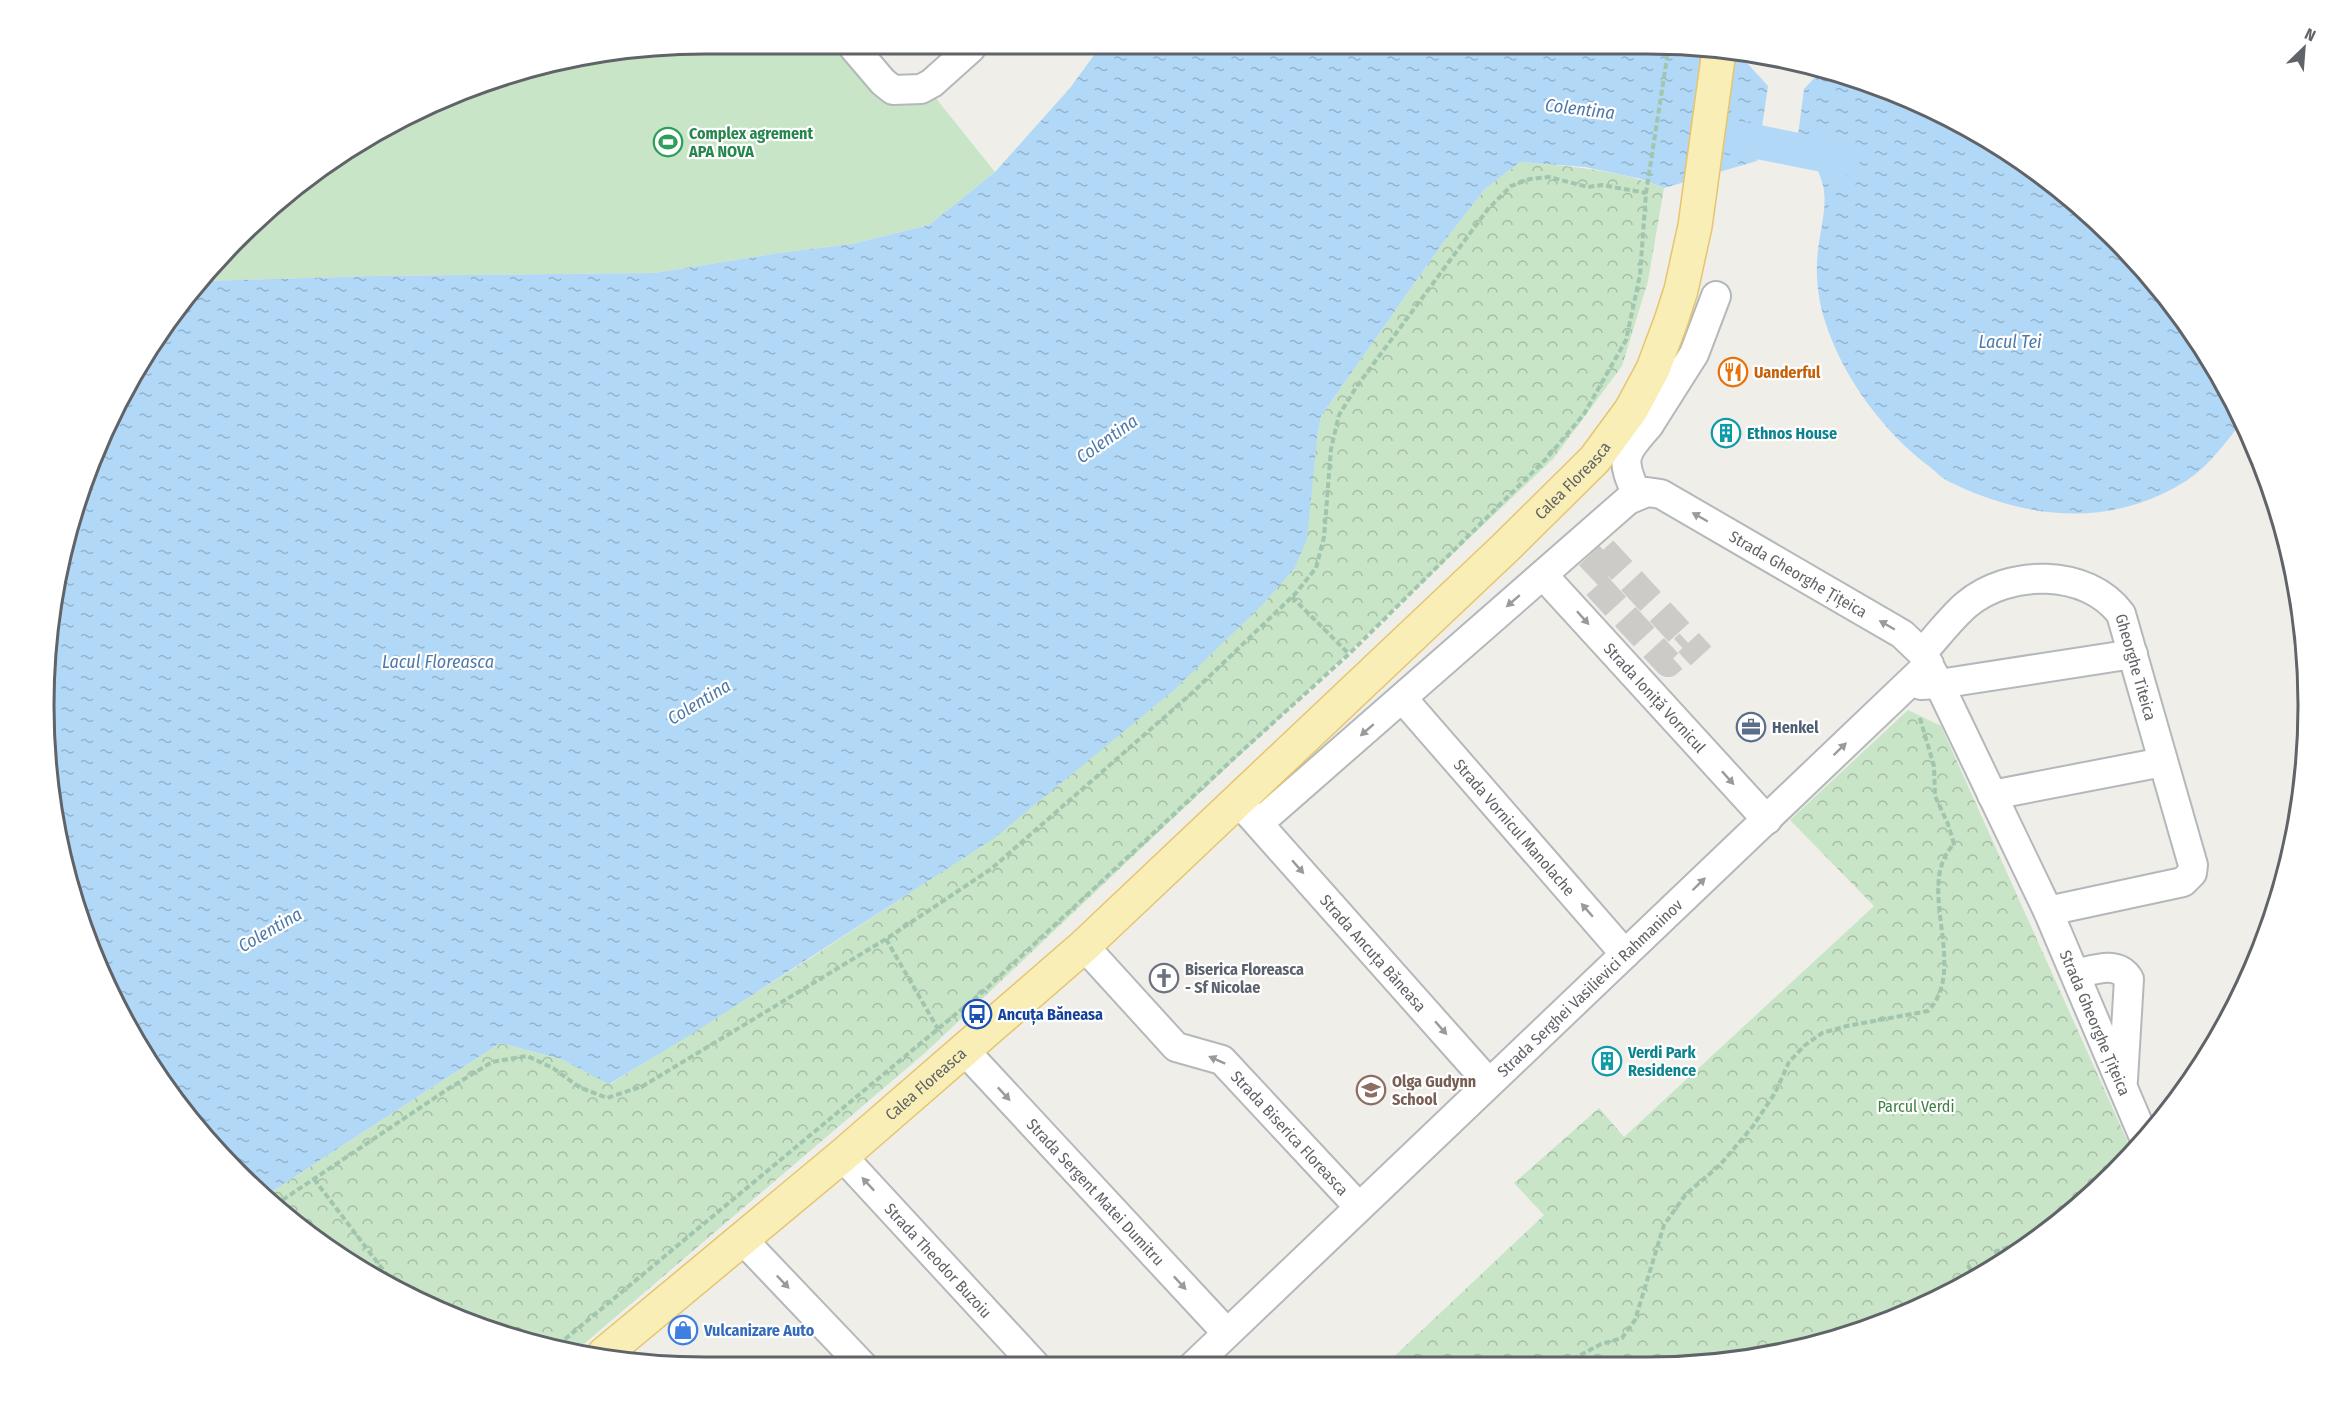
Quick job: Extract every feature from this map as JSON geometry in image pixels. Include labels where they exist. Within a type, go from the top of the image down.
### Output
[{"type":"main road","name":"Calea Floreasca","points":[[619,1351],[743,1240],[1084,946],[1256,806],[1595,459],[1634,426],[1631,410],[1653,369],[1671,321],[1689,254],[1718,58]]},
{"type":"street","points":[[859,54],[892,90],[921,89],[932,83],[964,54]]},
{"type":"street","points":[[1637,495],[1626,470],[1634,426],[1694,354],[1716,296]]},
{"type":"street","points":[[1671,321],[1698,341]]},
{"type":"street","name":"Strada Gheorghe Țițeica","points":[[1637,495],[1647,492],[1661,494],[1902,634],[1930,667],[2048,911],[2140,1130]]},
{"type":"street","name":"Calea Floreasca","points":[[1256,806],[1403,699],[1543,575],[1596,542],[1628,500],[1637,495]]},
{"type":"street","name":"Strada Ioniță Vornicul","points":[[1543,575],[1767,820]]},
{"type":"street","name":"Gheorghe Titeica","points":[[1930,667],[1966,605],[1982,594],[2009,582],[2037,579],[2076,584],[2102,594],[2121,614],[2193,865],[2188,879],[2183,882],[2048,911]]},
{"type":"street","points":[[1930,667],[2133,654]]},
{"type":"street","name":"Strada Serghei Vasilievici Rahmaninov","points":[[1202,1357],[1907,685],[1930,667]]},
{"type":"street","name":"Strada Vornicul Manolache","points":[[1403,699],[1625,954]]},
{"type":"street","points":[[1992,795],[2163,762]]},
{"type":"street","name":"Strada Ancuța Băneasa","points":[[1256,806],[1489,1083]]},
{"type":"street","name":"Strada Biserica Floreasca","points":[[1084,946],[1176,1047],[1222,1060],[1359,1207]]},
{"type":"street","points":[[2076,974],[2114,967],[2125,973],[2129,979],[2122,1089]]},
{"type":"street","name":"Strada Sergent Matei Dumitru","points":[[964,1051],[1227,1333]]},
{"type":"street","name":"Strada Theodor Buzoiu","points":[[842,1156],[1028,1357]]},
{"type":"street","points":[[743,1240],[854,1357]]},
{"type":"path","points":[[563,1341],[986,989],[1349,654],[1547,458],[1584,414],[1626,340],[1640,275],[1646,194],[1667,54]]},
{"type":"path","points":[[282,1200],[492,1062],[527,1056],[553,1068],[579,1086],[607,1098],[643,1086],[885,939],[991,869],[1192,693],[1292,597],[1316,568],[1324,537],[1331,449],[1339,415],[1488,209],[1511,186],[1530,179],[1549,177],[1588,188],[1602,185],[1646,194]]},
{"type":"path","points":[[1292,597],[1349,654]]},
{"type":"path","points":[[1577,1357],[1601,1344],[1622,1338],[1629,1331],[1639,1310],[1664,1226],[1686,1194],[1720,1165],[1754,1126],[1775,1093],[1789,1062],[1804,1046],[1822,1033],[1928,1011],[1933,1005],[1941,987],[1946,965],[1939,894],[1941,861],[1954,844],[1935,796],[1934,766],[1919,715]]},
{"type":"path","points":[[885,939],[938,1029]]},
{"type":"path","points":[[315,1179],[385,1273]]},
{"type":"path","points":[[1994,1252],[2007,1248]]},
{"type":"path","points":[[1968,1265],[1971,1271]]},
{"type":"green space","name":"Complex agrement APA NOVA","points":[[876,54],[908,84],[922,81],[995,172],[929,225],[852,244],[654,273],[375,276],[212,281],[276,216],[309,189],[380,141],[417,121],[496,89],[537,76],[578,67],[663,55]]},
{"type":"green space","points":[[1520,162],[1611,173],[1664,188],[1648,281],[1622,366],[1553,459],[926,1052],[583,1345],[537,1335],[496,1322],[417,1290],[344,1247],[272,1191],[500,1043],[561,1059],[610,1084],[908,894],[1317,438],[1321,416],[1442,244],[1485,189]]},
{"type":"green space","name":"Parcul Verdi","points":[[1908,710],[1941,726],[2128,1143],[2076,1195],[2043,1222],[1972,1270],[1896,1307],[1815,1335],[1732,1351],[1689,1356],[1394,1357],[1544,1215],[1514,1183],[1599,1108],[1624,1137],[1874,906],[1790,820]]},
{"type":"water","name":"Lacul Floreasca","points":[[1095,54],[1689,55],[1747,63],[1768,86],[1757,161],[1664,188],[1641,179],[1585,167],[1520,162],[1485,189],[1442,244],[1321,416],[1307,539],[1294,569],[1263,604],[1174,690],[993,839],[695,1032],[609,1084],[561,1059],[500,1043],[272,1191],[216,1135],[189,1102],[141,1031],[121,994],[89,915],[76,874],[60,791],[55,748],[55,663],[67,578],[76,537],[104,456],[121,417],[141,380],[189,309],[212,281],[375,276],[654,273],[852,244],[929,225],[995,172],[1070,88]]},
{"type":"water","name":"Lacul Tei","points":[[1816,76],[1896,104],[1935,121],[2008,164],[2076,216],[2136,276],[2163,309],[2211,380],[2236,429],[2216,454],[2186,481],[2158,496],[2129,506],[2099,512],[2070,514],[2011,505],[1981,495],[1949,482],[1913,453],[1880,420],[1866,401],[1841,360],[1824,318],[1817,284],[1817,255],[1825,200],[1823,187],[1818,170],[1794,166],[1804,89]]},
{"type":"waterway","name":"Colentina","points":[[1713,133],[1843,159]]},
{"type":"tunnel","points":[[1603,550],[1701,656]]},
{"type":"tunnel","points":[[1609,556],[1588,576],[1668,663],[1689,644]]},
{"type":"place","name":"Complex agrement APA NOVA","points":[[668,142]]},
{"type":"place","name":"Uanderful","points":[[1733,372]]},
{"type":"place","name":"Ethnos House","points":[[1726,433]]},
{"type":"place","name":"Henkel","points":[[1751,727]]},
{"type":"place","name":"Biserica Floreasca - Sf Nicolae","points":[[1164,978]]},
{"type":"place","name":"Ancuța Băneasa","points":[[977,1014]]},
{"type":"place","name":"Verdi Park Residence","points":[[1607,1061]]},
{"type":"place","name":"Olga Gudynn School","points":[[1371,1090]]},
{"type":"place","name":"Vulcanizare Auto","points":[[683,1330]]}]
